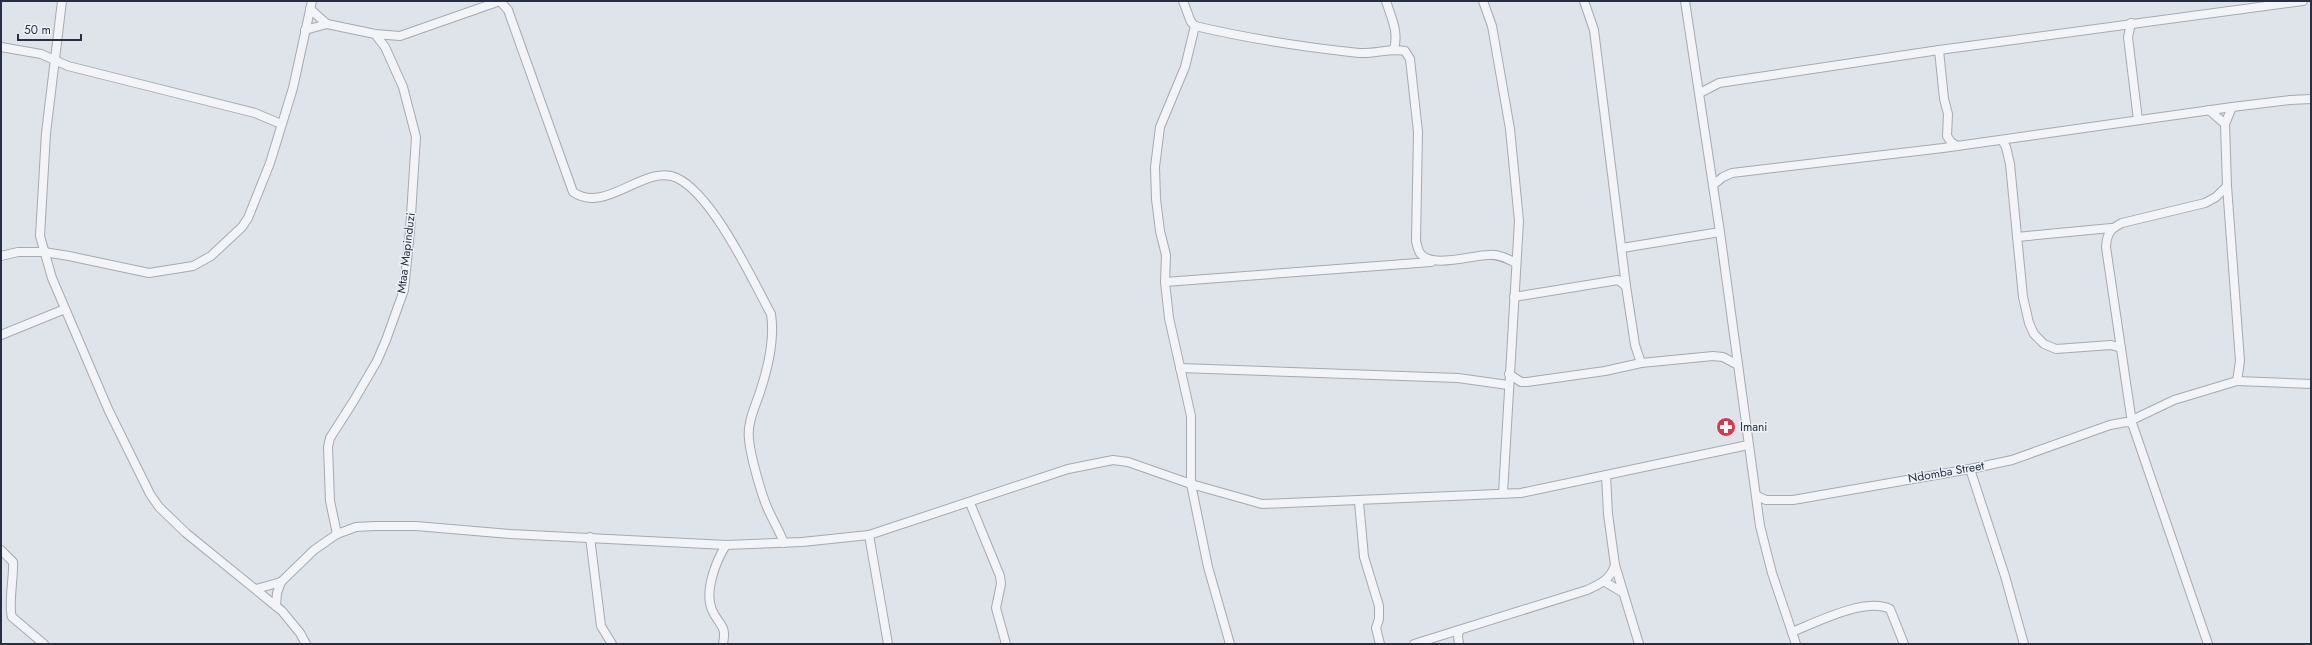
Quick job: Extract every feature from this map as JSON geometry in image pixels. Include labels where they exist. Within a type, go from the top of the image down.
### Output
[{"type":"street","points":[[62,1],[46,133],[40,236],[44,252],[65,310],[108,409],[150,494],[160,507],[186,533],[276,606],[300,633],[306,644]]},
{"type":"street","points":[[305,30],[327,24],[375,34],[400,36],[500,1],[508,10],[573,192],[587,199],[598,198],[658,176],[670,176],[678,178],[690,188],[713,212],[771,314],[773,325],[770,355],[765,378],[750,421],[749,439],[767,507],[778,527],[784,543]]},
{"type":"street","points":[[508,10],[509,1]]},
{"type":"street","points":[[1183,1],[1191,22],[1195,26],[1256,40],[1354,52],[1394,49],[1405,51],[1410,60],[1418,132],[1416,241],[1420,253],[1427,259],[1436,261]]},
{"type":"street","points":[[1386,1],[1395,28],[1396,42],[1394,49]]},
{"type":"street","points":[[1483,1],[1492,26],[1510,128],[1519,222],[1508,385],[1503,492]]},
{"type":"street","points":[[1584,1],[1594,30],[1626,286],[1635,345],[1641,363]]},
{"type":"street","points":[[1685,1],[1720,232],[1736,364],[1757,496],[1760,526],[1772,573],[1796,644]]},
{"type":"street","points":[[1700,93],[1719,83],[2131,23],[2303,1]]},
{"type":"street","points":[[311,5],[327,24]]},
{"type":"street","points":[[1,256],[18,252],[44,252],[149,273],[193,266],[211,256],[242,226],[248,218],[270,163],[293,88],[311,5]]},
{"type":"street","points":[[2131,23],[2128,37],[2138,120]]},
{"type":"street","points":[[1195,26],[1185,66],[1160,127],[1155,167],[1160,231],[1166,255],[1164,282],[1169,318],[1191,416],[1192,484],[1208,567],[1230,644]]},
{"type":"street","name":"Mtaa Mapinduzi","points":[[337,534],[330,501],[328,447],[330,438],[377,361],[386,340],[404,290],[410,231],[416,137],[403,87],[385,47],[375,34]]},
{"type":"street","points":[[1,47],[40,54],[68,66],[255,113],[281,124]]},
{"type":"street","points":[[1939,50],[1944,100],[1948,114],[1947,136],[1950,142],[1957,146]]},
{"type":"street","points":[[1713,185],[1723,177],[1732,173],[1957,146],[2232,107],[2311,99]]},
{"type":"street","points":[[2232,107],[2225,124],[2227,186],[2240,361],[2237,381]]},
{"type":"street","points":[[2209,110],[2225,124]]},
{"type":"street","points":[[2002,140],[2006,146],[2010,164],[2023,297],[2034,334],[2044,344],[2056,349],[2111,345],[2121,348]]},
{"type":"street","points":[[2017,237],[2111,228],[2122,223],[2205,203],[2216,197],[2227,186]]},
{"type":"street","points":[[2111,228],[2106,236],[2106,246],[2132,421],[2208,644]]},
{"type":"street","points":[[1622,248],[1720,232]]},
{"type":"street","points":[[1164,282],[1436,261],[1491,254],[1516,263]]},
{"type":"street","points":[[1514,298],[1618,280],[1626,286]]},
{"type":"street","points":[[1,335],[65,310]]},
{"type":"street","points":[[1509,374],[1521,382],[1527,382],[1605,371],[1641,363],[1713,356],[1723,357],[1736,364]]},
{"type":"street","points":[[1180,368],[1458,378],[1508,385]]},
{"type":"street","points":[[2132,421],[2174,400],[2237,381],[2311,384]]},
{"type":"street","name":"Ndomba Street","points":[[1757,496],[1766,500],[1793,500],[1970,469],[2012,460],[2110,425],[2132,421]]},
{"type":"street","points":[[276,606],[277,593],[281,582],[314,550],[337,534],[356,528],[416,526],[726,545],[784,543],[869,535],[970,503],[1068,469],[1114,460],[1128,462],[1192,484],[1262,504],[1359,502],[1503,492],[1521,493],[1748,445]]},
{"type":"street","points":[[1970,469],[2005,576],[2024,644]]},
{"type":"street","points":[[1606,476],[1608,514],[1615,565],[1639,644]]},
{"type":"street","points":[[1359,502],[1364,557],[1379,606],[1379,619],[1376,628],[1380,644]]},
{"type":"street","points":[[970,503],[1000,576],[1001,584],[996,608],[1006,644]]},
{"type":"street","points":[[869,535],[888,644]]},
{"type":"street","points":[[590,537],[601,626],[612,644]]},
{"type":"street","points":[[723,644],[724,627],[712,610],[710,600],[712,576],[716,561],[726,545]]},
{"type":"street","points":[[1,550],[13,562],[14,579],[10,611],[12,617],[44,644]]},
{"type":"street","points":[[1414,644],[1587,590],[1605,582],[1612,573],[1615,565]]},
{"type":"street","points":[[256,589],[281,582]]},
{"type":"street","points":[[1605,582],[1622,592]]},
{"type":"street","points":[[1792,632],[1836,615],[1873,605],[1882,605],[1890,609],[1904,644]]},
{"type":"street","points":[[1459,631],[1459,644]]},
{"type":"place","name":"Imani","points":[[1726,427]]}]
